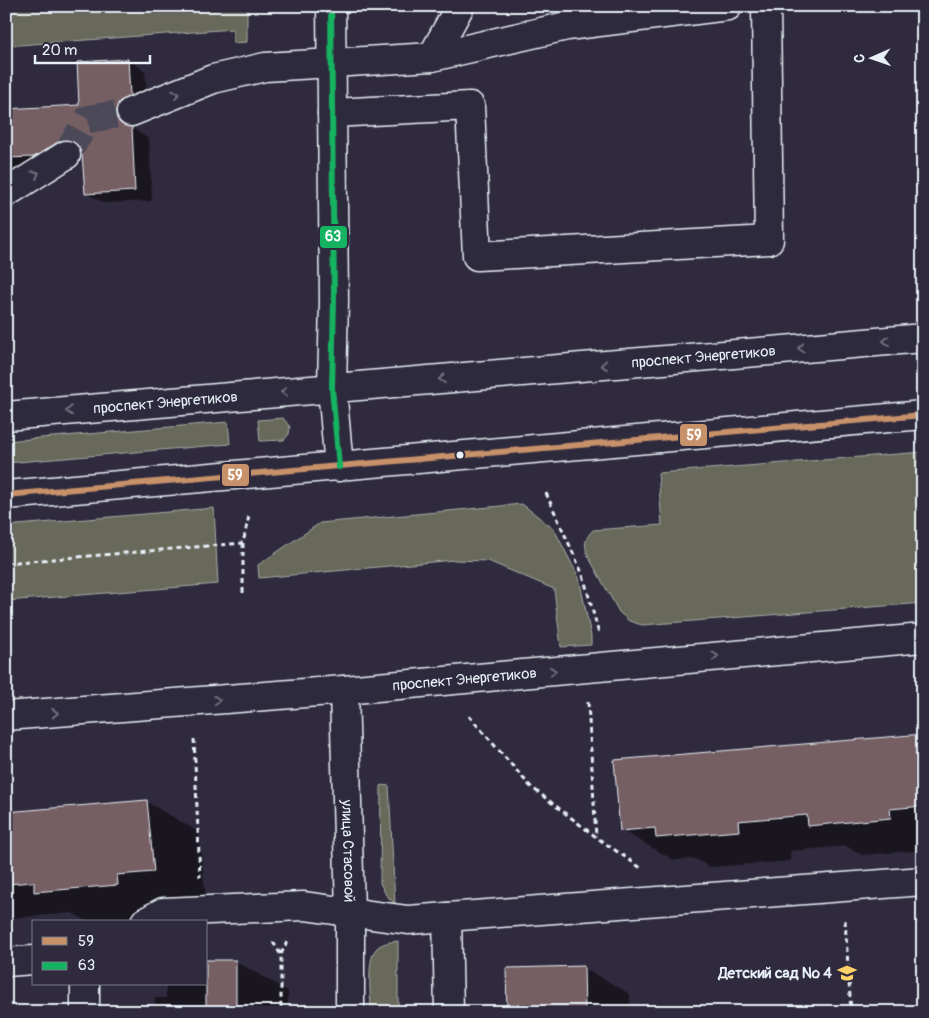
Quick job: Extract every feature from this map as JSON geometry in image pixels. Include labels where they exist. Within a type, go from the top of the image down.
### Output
[{"type":"main road","points":[[331,6],[334,300],[332,388],[339,467]]},
{"type":"main road","points":[[432,57],[460,6]]},
{"type":"main road","points":[[131,112],[222,77],[265,67],[432,57],[567,26],[728,6]]},
{"type":"main road","points":[[332,113],[470,106],[477,256],[769,240],[766,6]]},
{"type":"main road","points":[[6,193],[66,155]]},
{"type":"main road","name":"проспект Энергетиков","points":[[6,416],[923,338]]},
{"type":"main road","points":[[6,495],[923,415]]},
{"type":"main road","name":"проспект Энергетиков","points":[[6,716],[344,690],[923,638]]},
{"type":"main road","name":"улица Стасовой","points":[[344,690],[350,912],[350,1012]]},
{"type":"main road","points":[[149,920],[163,912],[304,906],[408,920],[923,881]]},
{"type":"main road","points":[[447,917],[450,1012]]},
{"type":"main road","points":[[6,962],[32,960]]},
{"type":"main road","points":[[85,986],[85,1012]]},
{"type":"path","points":[[546,493],[583,575],[599,633]]},
{"type":"path","points":[[243,593],[243,543],[249,516]]},
{"type":"path","points":[[6,563],[243,543]]},
{"type":"path","points":[[587,705],[596,838]]},
{"type":"path","points":[[469,716],[530,786],[596,838],[686,900]]},
{"type":"path","points":[[194,739],[202,910]]},
{"type":"path","points":[[843,887],[851,1012]]},
{"type":"path","points":[[254,908],[281,954],[281,1012]]},
{"type":"green space","points":[[6,6],[247,6],[247,42],[233,43],[233,29],[6,46]]},
{"type":"green space","points":[[283,418],[290,427],[289,434],[284,440],[260,441],[258,420]]},
{"type":"green space","points":[[228,422],[230,444],[6,463],[6,441]]},
{"type":"green space","points":[[923,452],[923,603],[642,625],[629,621],[619,612],[588,556],[585,545],[586,539],[593,530],[662,525],[658,473]]},
{"type":"green space","points":[[522,504],[554,529],[579,578],[591,636],[591,645],[561,647],[554,589],[488,561],[454,560],[259,578],[258,565],[320,523]]},
{"type":"green space","points":[[214,508],[218,584],[6,601],[6,526]]},
{"type":"green space","points":[[381,785],[389,786],[395,904],[386,895],[380,883]]},
{"type":"green space","points":[[398,941],[398,1012],[371,1012],[370,970],[373,954],[380,945]]},
{"type":"building","points":[[128,59],[130,96],[119,102],[116,117],[121,124],[132,127],[135,191],[85,194],[82,154],[79,146],[73,141],[65,139],[34,157],[6,158],[6,109],[79,105],[77,62]]},
{"type":"building","points":[[923,734],[923,806],[890,809],[891,818],[808,826],[807,815],[738,821],[739,831],[656,838],[655,828],[620,831],[614,760]]},
{"type":"building","points":[[147,800],[154,872],[117,875],[118,885],[34,892],[34,882],[6,884],[6,812]]},
{"type":"building","points":[[208,960],[236,960],[236,1012],[206,1012]]},
{"type":"building","points":[[584,966],[585,1012],[507,1012],[506,968]]},
{"type":"tunnel","points":[[66,155],[88,119],[131,112]]},
{"type":"transit line","name":"63","points":[[331,6],[334,300],[332,388],[339,467]]},
{"type":"transit line","name":"59","points":[[6,495],[923,415]]},
{"type":"place","name":"Детский сад № 4","points":[[847,973]]}]
